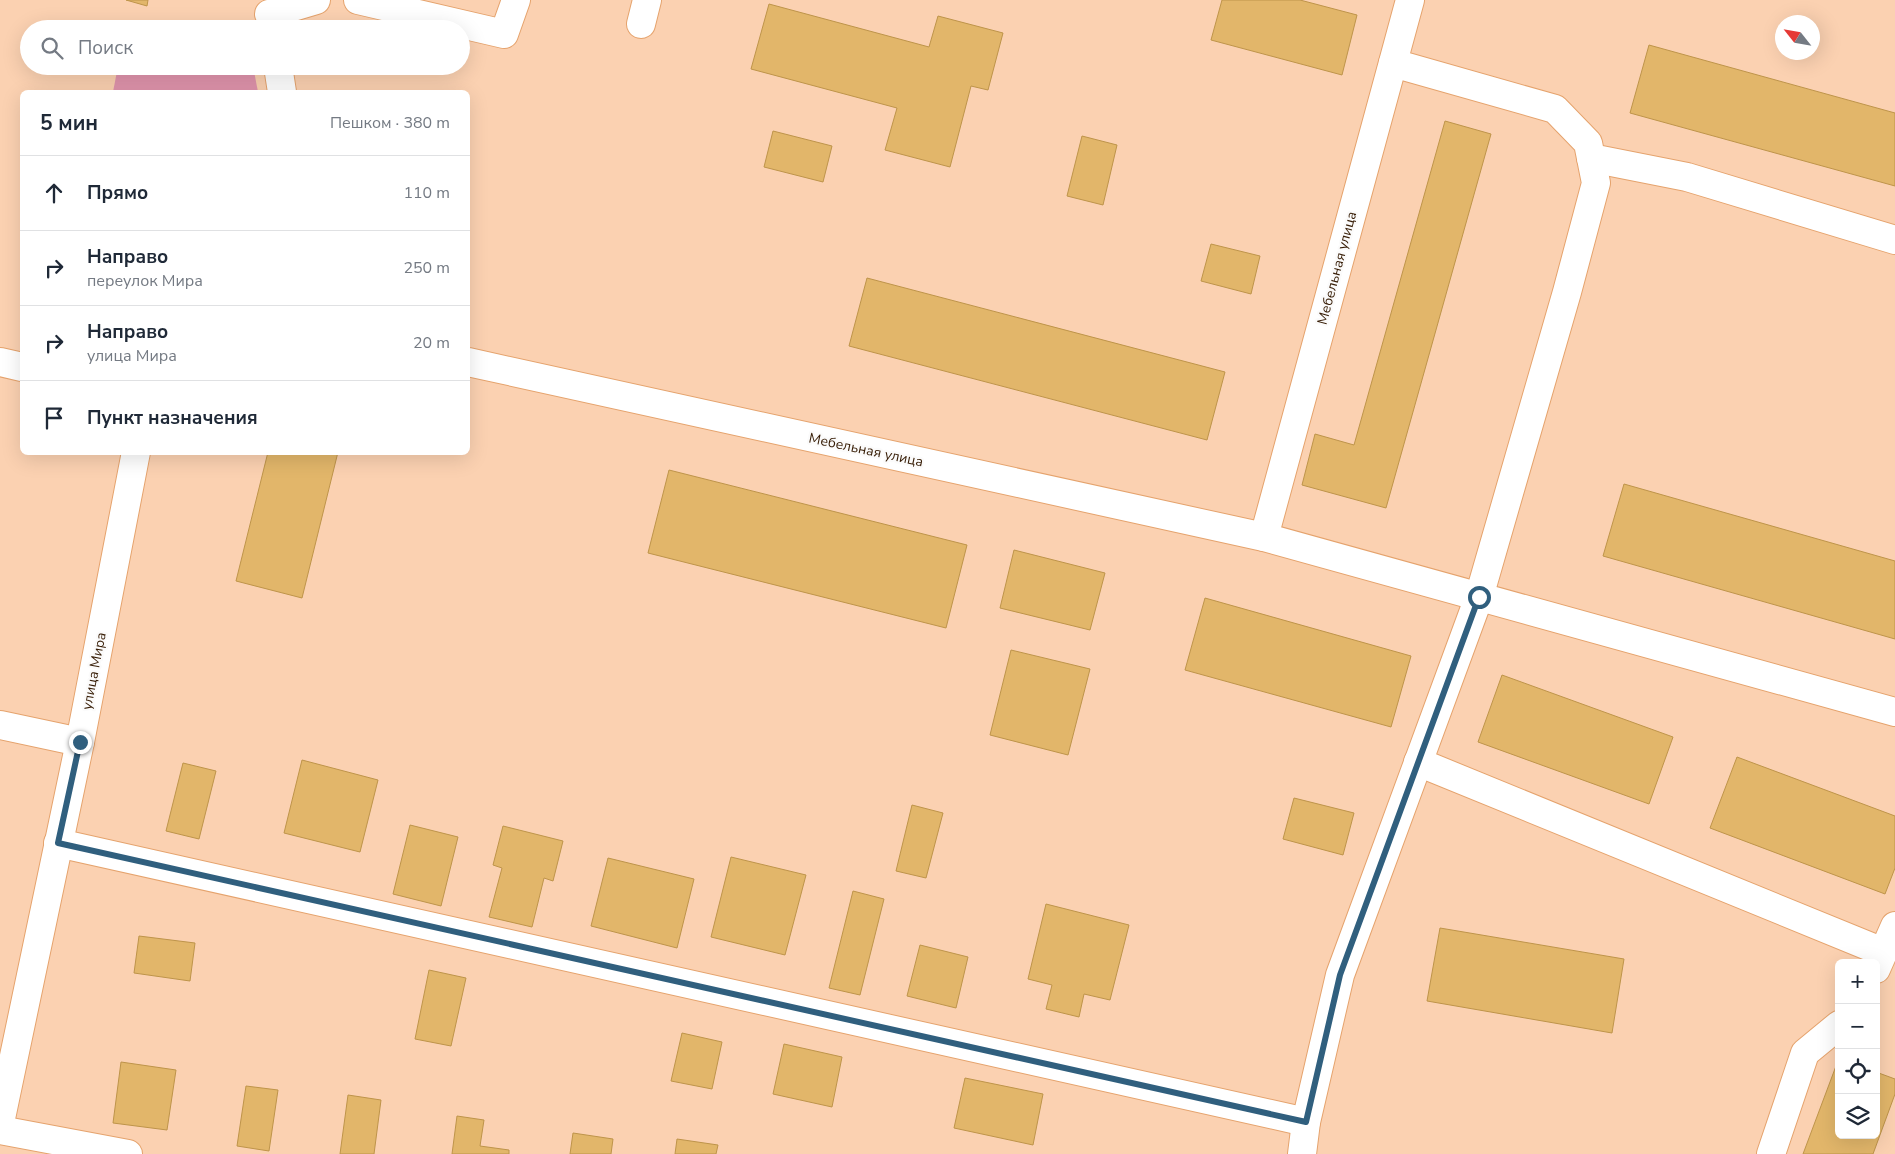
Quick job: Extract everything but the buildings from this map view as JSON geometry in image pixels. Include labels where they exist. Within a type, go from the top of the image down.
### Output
[{"type":"street","points":[[269,14],[316,0]]},
{"type":"street","points":[[358,0],[444,20]]},
{"type":"street","points":[[470,26],[504,34],[516,0]]},
{"type":"street","name":"Мебельная улица","points":[[1264,537],[1410,0]]},
{"type":"street","points":[[1302,1154],[1306,1122],[1340,975],[1479,597],[1567,292],[1596,183],[1588,143],[1555,109],[1393,63]]},
{"type":"street","points":[[279,75],[282,90]]},
{"type":"street","points":[[1591,158],[1687,177],[1895,240]]},
{"type":"street","points":[[0,362],[20,367]]},
{"type":"street","name":"Мебельная улица","points":[[470,362],[1264,537],[1895,712]]},
{"type":"street","name":"улица Мира","points":[[0,1123],[80,742],[135,455]]},
{"type":"street","points":[[0,725],[80,742]]},
{"type":"street","points":[[1418,762],[1875,959]]},
{"type":"street","points":[[58,843],[1306,1122]]},
{"type":"street","points":[[1880,961],[1895,926]]},
{"type":"street","points":[[1771,1154],[1805,1052],[1835,1028]]},
{"type":"street","points":[[0,1130],[128,1154]]},
{"type":"shaded area","points":[[116,75],[255,75],[258,90],[113,90]]},
{"type":"route","points":[[80,742],[58,843],[1306,1122],[1340,975],[1479,597]]}]
